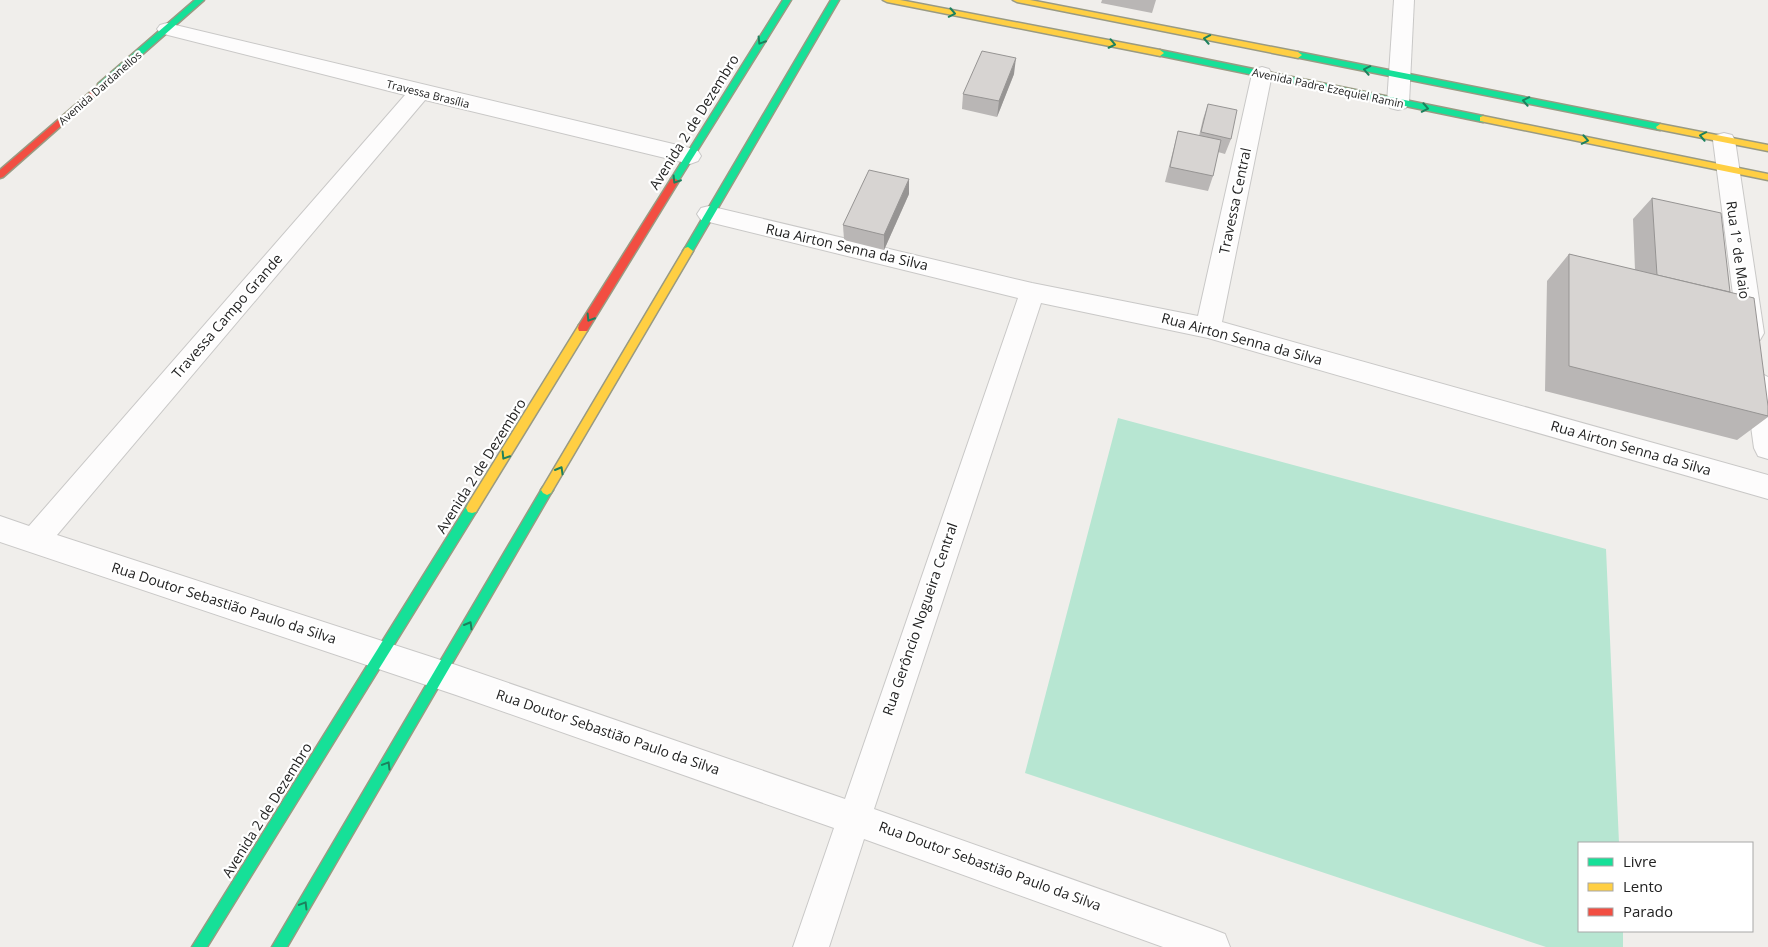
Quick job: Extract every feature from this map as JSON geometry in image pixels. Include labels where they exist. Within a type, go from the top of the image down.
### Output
[{"type":"street","name":"Avenida Dardanellos","points":[[0,175],[200,0]]},
{"type":"street","name":"Avenida 2 de Dezembro","points":[[199,947],[787,0]]},
{"type":"street","points":[[279,947],[835,0]]},
{"type":"street","name":"Avenida Padre Ezequiel Ramin","points":[[887,0],[1768,177]]},
{"type":"street","name":"Avenida Padre Ezequiel Ramin","points":[[1017,0],[1399,77],[1768,148]]},
{"type":"street","points":[[1398,103],[1404,0]]},
{"type":"street","name":"Travessa Brasília","points":[[167,29],[420,92],[690,156]]},
{"type":"street","name":"Travessa Central","points":[[1208,328],[1262,74]]},
{"type":"street","name":"Travessa Campo Grande","points":[[35,540],[420,92]]},
{"type":"street","name":"Rua 1° de Maio","points":[[1724,140],[1726,168],[1768,448]]},
{"type":"street","name":"Rua Airton Senna da Silva","points":[[709,214],[1032,292],[1208,328],[1768,488]]},
{"type":"street","name":"Rua Gerôncio Nogueira Central","points":[[811,947],[853,816],[1032,292]]},
{"type":"street","name":"Rua Doutor Sebastião Paulo da Silva","points":[[0,529],[382,655],[853,816],[1212,947]]},
{"type":"green space","points":[[1118,418],[1606,549],[1619,842],[1578,842],[1578,932],[1623,932],[1623,947],[1546,947],[1025,773]]},
{"type":"building","points":[[982,51],[1016,58],[999,101],[963,94]]},
{"type":"building","points":[[1208,104],[1237,110],[1231,139],[1201,132]]},
{"type":"building","points":[[1178,131],[1221,140],[1213,176],[1170,167]]},
{"type":"building","points":[[869,170],[909,179],[884,235],[843,225]]},
{"type":"building","points":[[1652,198],[1721,213],[1730,292],[1657,275]]},
{"type":"building","points":[[1569,254],[1754,298],[1768,416],[1569,366]]},
{"type":"traffic: fast","points":[[101,86],[200,0]]},
{"type":"traffic: fast","points":[[674,181],[787,0]]},
{"type":"traffic: fast","points":[[688,251],[835,0]]},
{"type":"traffic: fast","points":[[1160,53],[1483,119]]},
{"type":"traffic: fast","points":[[1298,55],[1660,127]]},
{"type":"traffic: fast","points":[[279,947],[547,490]]},
{"type":"traffic: fast","points":[[199,947],[472,508]]},
{"type":"traffic: slow","points":[[887,0],[1160,53]]},
{"type":"traffic: slow","points":[[1017,0],[1298,55]]},
{"type":"traffic: slow","points":[[1483,119],[1768,177]]},
{"type":"traffic: slow","points":[[1660,127],[1768,148]]},
{"type":"traffic: slow","points":[[547,490],[688,251]]},
{"type":"traffic: slow","points":[[472,508],[583,328]]},
{"type":"traffic: jam","points":[[0,175],[101,86]]},
{"type":"traffic: jam","points":[[583,328],[674,181]]}]
